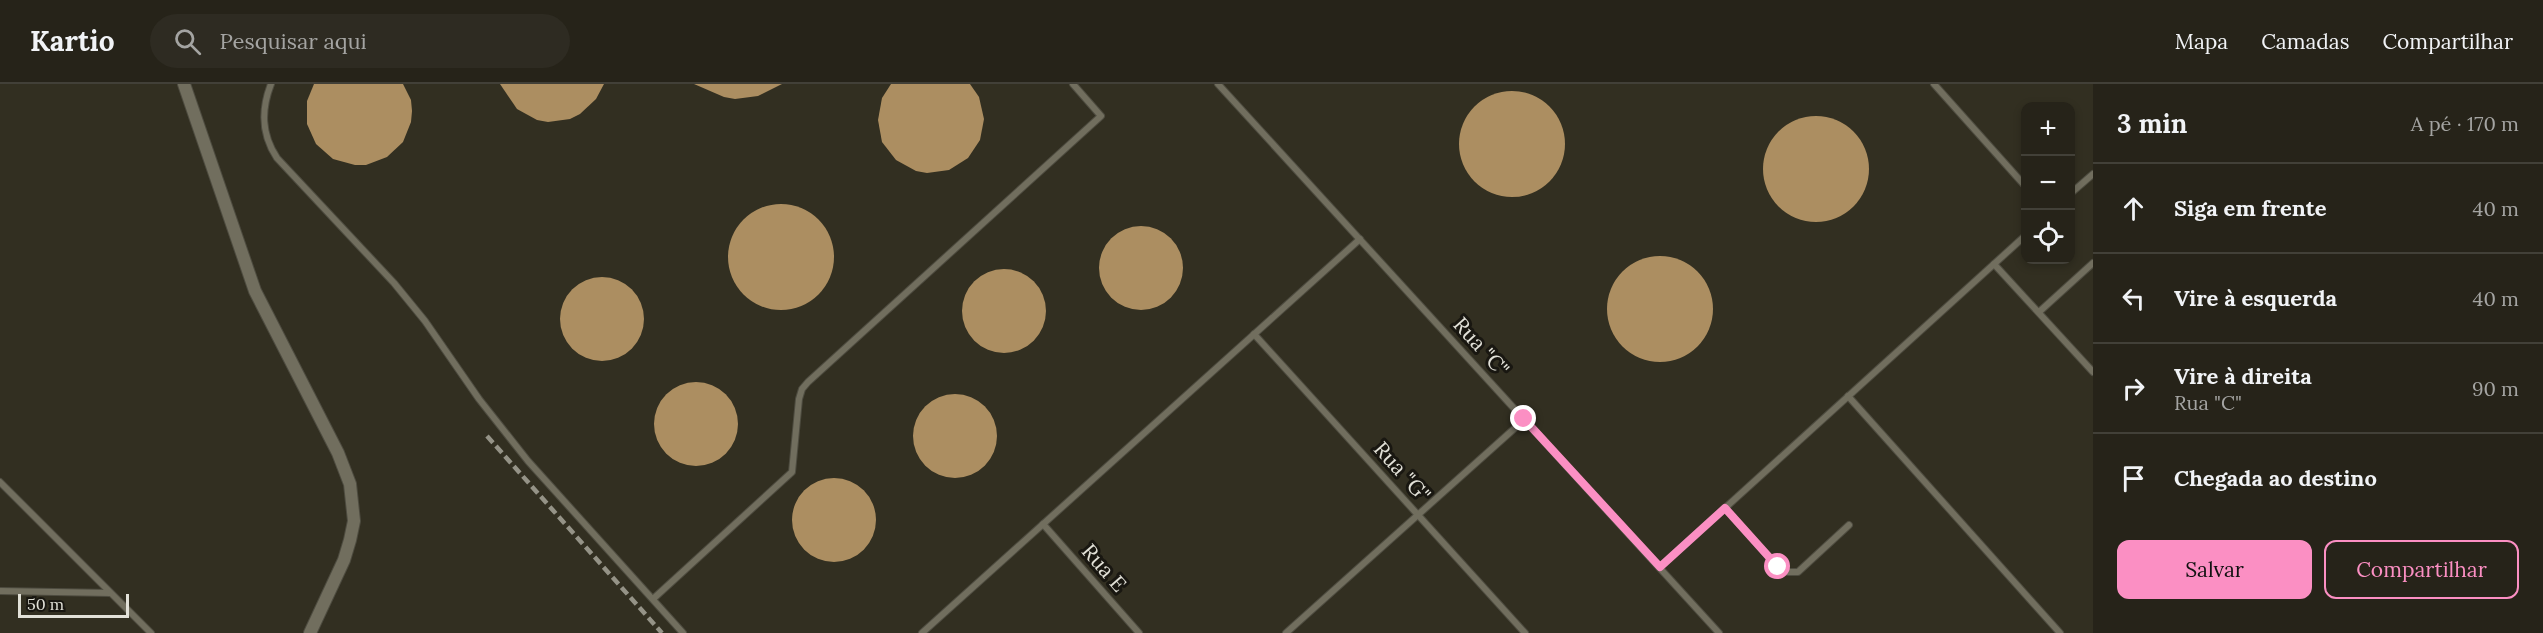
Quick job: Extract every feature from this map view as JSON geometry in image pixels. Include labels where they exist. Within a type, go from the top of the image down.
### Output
[{"type":"street","points":[[184,84],[255,291],[338,453],[350,484],[354,521],[350,540],[344,560],[310,633]]},
{"type":"lane","points":[[271,84],[265,99],[263,118],[267,138],[277,158],[394,283],[522,453],[683,633]]},
{"type":"lane","points":[[653,598],[792,472],[799,399],[802,389],[808,382],[1101,116],[1073,84]]},
{"type":"lane","name":"Rua \"C\"","points":[[1218,84],[1719,633]]},
{"type":"lane","points":[[1934,84],[2021,183]]},
{"type":"lane","points":[[2075,190],[2093,174]]},
{"type":"lane","points":[[922,633],[1360,239]]},
{"type":"lane","points":[[1660,567],[2021,239]]},
{"type":"lane","points":[[2039,312],[2093,263]]},
{"type":"lane","points":[[1994,264],[2093,372]]},
{"type":"lane","name":"Rua \"G\"","points":[[1254,334],[1525,633]]},
{"type":"lane","points":[[1848,396],[2060,633]]},
{"type":"lane","points":[[1286,633],[1524,419]]},
{"type":"lane","points":[[0,482],[152,633]]},
{"type":"lane","points":[[1725,508],[1778,567],[1788,572],[1798,572],[1849,525]]},
{"type":"lane","name":"Rua E","points":[[1043,524],[1139,633]]},
{"type":"lane","points":[[0,591],[111,593]]},
{"type":"building","points":[[314,84],[403,84],[411,100],[412,111],[411,122],[403,142],[387,157],[366,165],[355,165],[333,159],[316,144],[307,124],[307,101]]},
{"type":"building","points":[[500,84],[604,84],[596,99],[580,114],[570,119],[548,122],[537,120],[517,109]]},
{"type":"building","points":[[694,84],[782,84],[758,96],[735,99],[724,97]]},
{"type":"building","points":[[891,84],[970,84],[979,97],[984,119],[980,140],[968,158],[949,170],[927,173],[916,171],[896,160],[882,142],[878,120],[882,98]]},
{"type":"building","points":[[1512,91],[1532,95],[1549,107],[1561,124],[1565,144],[1561,164],[1549,181],[1532,193],[1512,197],[1492,193],[1475,181],[1463,164],[1459,144],[1463,124],[1475,107],[1492,95]]},
{"type":"building","points":[[1816,116],[1836,120],[1853,132],[1865,149],[1869,169],[1865,189],[1853,206],[1836,218],[1816,222],[1796,218],[1779,206],[1767,189],[1763,169],[1767,149],[1779,132],[1796,120]]},
{"type":"building","points":[[781,204],[801,208],[818,220],[830,237],[834,257],[830,277],[818,294],[801,306],[781,310],[761,306],[744,294],[732,277],[728,257],[732,237],[744,220],[761,208]]},
{"type":"building","points":[[1141,226],[1157,229],[1171,238],[1180,252],[1183,268],[1180,284],[1171,298],[1157,307],[1141,310],[1125,307],[1111,298],[1102,284],[1099,268],[1102,252],[1111,238],[1125,229]]},
{"type":"building","points":[[1660,256],[1680,260],[1697,272],[1709,289],[1713,309],[1709,329],[1697,346],[1680,358],[1660,362],[1640,358],[1623,346],[1611,329],[1607,309],[1611,289],[1623,272],[1640,260]]},
{"type":"building","points":[[1004,269],[1020,272],[1034,281],[1043,295],[1046,311],[1043,327],[1034,341],[1020,350],[1004,353],[988,350],[974,341],[965,327],[962,311],[965,295],[974,281],[988,272]]},
{"type":"building","points":[[602,277],[618,280],[632,289],[641,303],[644,319],[641,335],[632,349],[618,358],[602,361],[586,358],[572,349],[563,335],[560,319],[563,303],[572,289],[586,280]]},
{"type":"building","points":[[696,382],[712,385],[726,394],[735,408],[738,424],[735,440],[726,454],[712,463],[696,466],[680,463],[666,454],[657,440],[654,424],[657,408],[666,394],[680,385]]},
{"type":"building","points":[[955,394],[971,397],[985,406],[994,420],[997,436],[994,452],[985,466],[971,475],[955,478],[939,475],[925,466],[916,452],[913,436],[916,420],[925,406],[939,397]]},
{"type":"building","points":[[834,478],[850,481],[864,490],[873,504],[876,520],[873,536],[864,550],[850,559],[834,562],[818,559],[804,550],[795,536],[792,520],[795,504],[804,490],[818,481]]},
{"type":"railway","points":[[487,436],[662,633]]},
{"type":"route","points":[[1524,419],[1660,567],[1725,508],[1778,567]]}]
